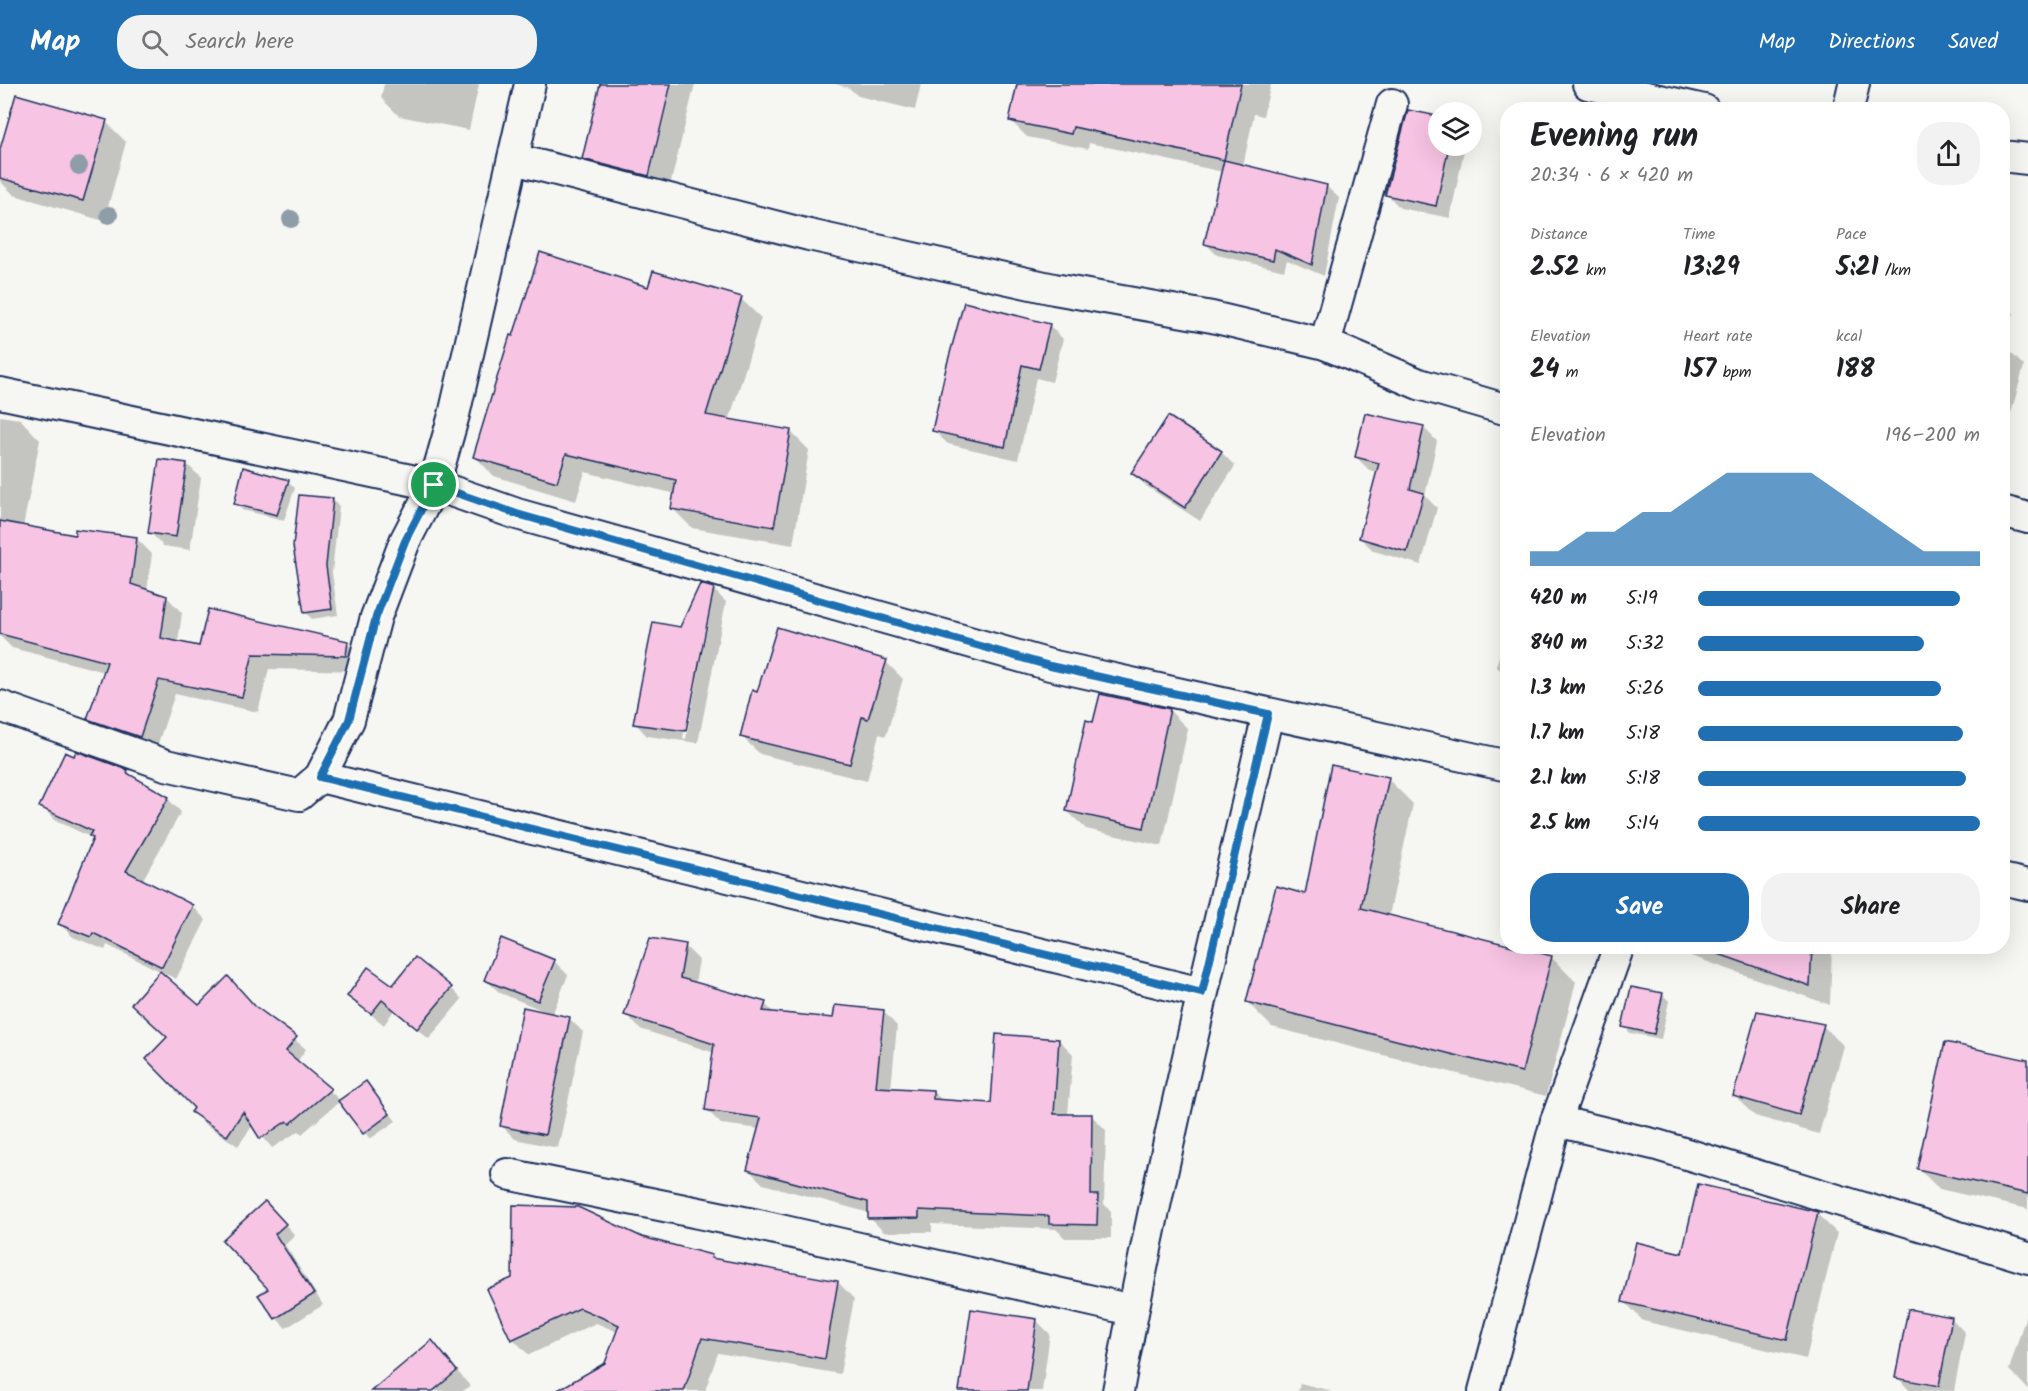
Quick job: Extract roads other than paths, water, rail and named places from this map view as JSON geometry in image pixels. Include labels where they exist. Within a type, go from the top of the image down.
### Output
[{"type":"street","points":[[0,706],[166,765],[250,786],[298,795],[320,777],[349,720],[376,617],[405,541],[434,485],[454,416],[530,84]]},
{"type":"street","points":[[1588,84],[1668,102]]},
{"type":"street","points":[[1850,102],[1854,84]]},
{"type":"street","points":[[1325,344],[1392,104]]},
{"type":"street","points":[[2010,157],[2028,159]]},
{"type":"street","points":[[514,159],[809,235],[1054,289],[1212,317],[1325,344],[1419,384],[1500,409]]},
{"type":"street","points":[[0,393],[434,485],[517,514],[1050,666],[1500,764]]},
{"type":"street","points":[[2010,514],[2028,518]]},
{"type":"street","points":[[1118,1391],[1132,1310],[1202,993],[1268,714]]},
{"type":"street","points":[[320,777],[1202,993]]},
{"type":"street","points":[[2010,881],[2028,885]]},
{"type":"street","points":[[1484,1391],[1556,1121],[1616,954]]},
{"type":"street","points":[[1556,1121],[1657,1146],[2028,1258]]},
{"type":"street","points":[[507,1174],[758,1225],[1132,1310]]}]
